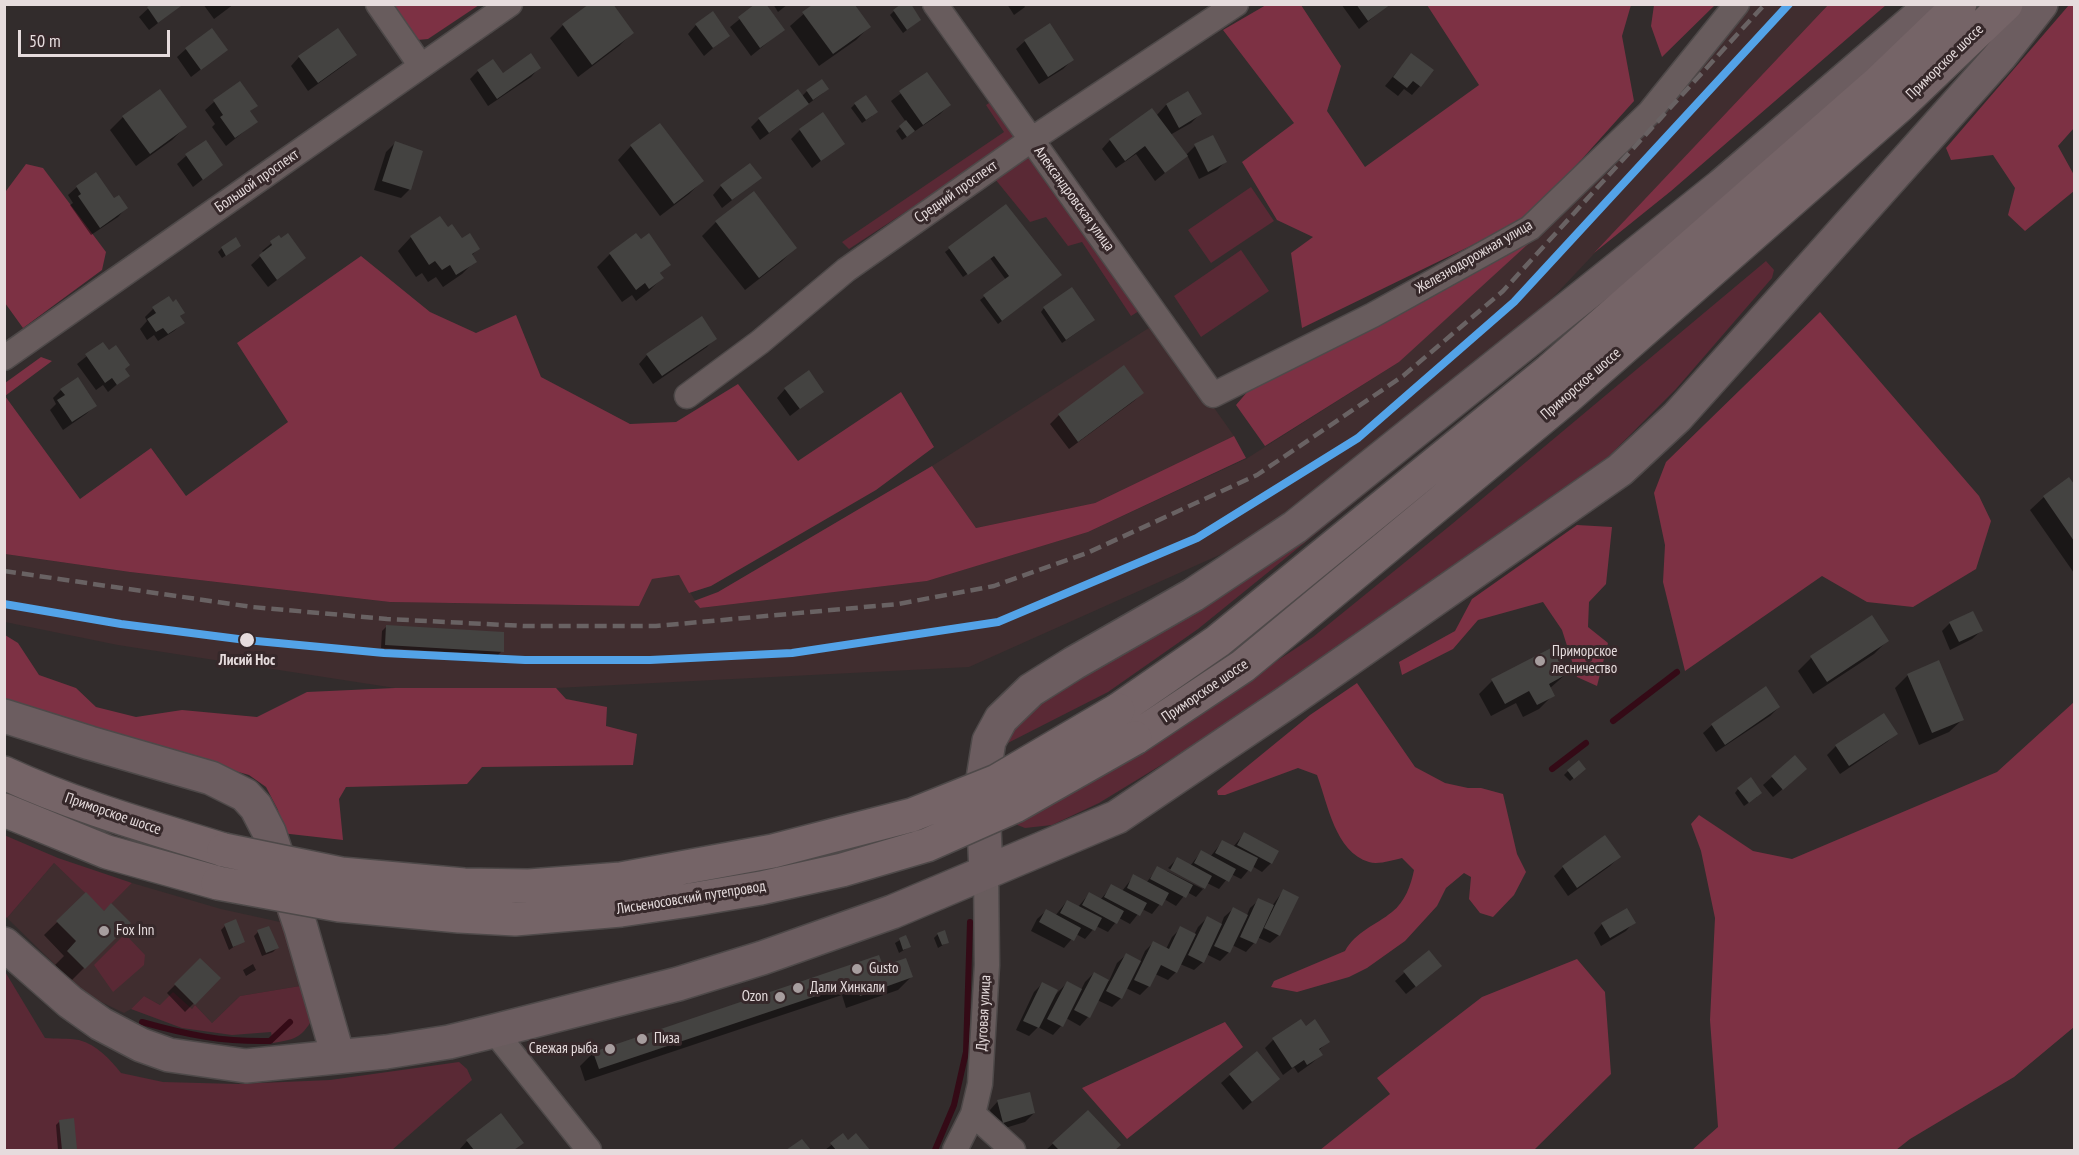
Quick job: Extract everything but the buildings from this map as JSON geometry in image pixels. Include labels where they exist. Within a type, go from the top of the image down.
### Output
[{"type":"main road","name":"Приморское шоссе","points":[[1118,710],[1218,641],[1550,370],[1879,82],[1960,4]]},
{"type":"main road","name":"Приморское шоссе","points":[[1135,738],[1243,666],[1565,399],[1899,106],[2006,4]]},
{"type":"main road","name":"Лисьеносовский путепровод","points":[[224,850],[341,874],[464,885],[529,886],[621,879],[773,851],[912,814],[997,781],[1118,710]]},
{"type":"main road","name":"Лисьеносовский путепровод","points":[[4,810],[107,852],[218,882],[339,905],[515,919],[621,910],[690,900],[761,888],[842,870],[927,845],[1015,806],[1135,738]]},
{"type":"main road","name":"Приморское шоссе","points":[[4,773],[36,788],[120,818],[224,850]]},
{"type":"street","points":[[378,4],[421,66]]},
{"type":"street","name":"Большой проспект","points":[[4,358],[510,4]]},
{"type":"street","name":"Александровская улица","points":[[935,4],[1213,395]]},
{"type":"street","name":"Средний проспект","points":[[687,396],[760,342],[846,270],[1031,140],[1236,4]]},
{"type":"street","name":"Железнодорожная улица","points":[[1213,395],[1373,315],[1530,228],[1649,113],[1737,4]]},
{"type":"street","points":[[986,871],[982,785],[989,741],[1001,719],[1031,690],[1193,596],[1295,528],[1721,186],[1934,4]]},
{"type":"street","points":[[4,944],[61,994],[101,1024],[141,1045],[169,1055],[246,1066],[386,1052],[448,1042],[494,1031],[678,984],[762,958],[892,912],[1116,817],[1620,470],[1677,417],[1810,270],[2000,56],[2041,4]]},
{"type":"street","points":[[4,716],[211,778],[245,795],[256,807],[268,832],[301,928],[338,1056]]},
{"type":"street","name":"Дуговая улица","points":[[955,1150],[973,1114],[980,1084],[987,965],[986,871]]},
{"type":"street","points":[[494,1031],[589,1150]]},
{"type":"street","points":[[973,1114],[1014,1150]]},
{"type":"shaded area","points":[[1654,4],[1715,5],[1662,57],[1651,26]]},
{"type":"shaded area","points":[[389,5],[479,5],[428,39],[417,40]]},
{"type":"shaded area","points":[[1266,5],[1301,5],[1341,66],[1327,111],[1365,167],[1479,85],[1427,5],[1631,5],[1622,36],[1634,101],[1530,217],[1302,328],[1291,253],[1313,237],[1277,220],[1242,162],[1294,123],[1223,30]]},
{"type":"shaded area","points":[[1745,5],[1828,5],[1512,341],[1273,531],[969,667],[556,688],[395,688],[118,645],[5,622],[4,554],[130,572],[390,602],[639,606],[652,579],[679,575],[700,608],[927,581],[1088,532],[1246,459],[1399,362]]},
{"type":"shaded area","points":[[1828,5],[1886,5],[1671,191],[1594,253]]},
{"type":"shaded area","points":[[2069,5],[2074,5],[2074,128],[2058,146],[2074,175],[2074,191],[2025,231],[2008,215],[2015,188],[1993,155],[1951,160],[1946,148]]},
{"type":"shaded area","points":[[995,99],[1018,138],[849,249],[842,242],[1004,132],[986,105]]},
{"type":"shaded area","points":[[1033,152],[1139,311],[1131,316],[1082,242],[1068,246],[1046,217],[1030,222],[995,179]]},
{"type":"shaded area","points":[[26,164],[43,168],[106,252],[102,270],[23,328],[5,303],[4,219],[6,191]]},
{"type":"shaded area","points":[[1251,187],[1274,221],[1211,263],[1188,230]]},
{"type":"shaded area","points":[[1707,217],[1198,629],[1108,692],[998,748],[1007,722]]},
{"type":"shaded area","points":[[1539,234],[1399,362],[1265,446],[1236,405],[1260,377]]},
{"type":"shaded area","points":[[1241,250],[1269,291],[1201,337],[1174,296]]},
{"type":"shaded area","points":[[361,256],[430,312],[476,333],[516,315],[541,377],[630,424],[676,422],[738,384],[798,461],[901,392],[934,447],[876,490],[711,586],[689,593],[679,575],[652,579],[639,606],[390,602],[130,572],[5,554],[5,396],[80,499],[151,448],[186,496],[288,422],[237,343]]},
{"type":"shaded area","points":[[1766,261],[1774,270],[1772,278],[1676,389],[1609,456],[1212,734],[1099,803],[1052,825],[1025,828],[1010,822],[1108,773],[1313,637],[1452,524]]},
{"type":"shaded area","points":[[1820,312],[1979,496],[1991,521],[1976,569],[1913,607],[1867,602],[1822,576],[1685,671],[1663,582],[1665,545],[1654,493],[1666,462]]},
{"type":"shaded area","points":[[1155,324],[1234,436],[1095,503],[976,528],[932,466]]},
{"type":"shaded area","points":[[41,357],[52,361],[5,396],[5,383]]},
{"type":"shaded area","points":[[1234,436],[1246,458],[1088,532],[927,581],[700,608],[694,601],[718,592],[932,466],[976,528],[1095,503]]},
{"type":"shaded area","points":[[1577,525],[1612,527],[1606,584],[1589,602],[1588,627],[1608,643],[1597,686],[1577,677],[1562,630],[1543,602],[1478,620],[1453,649],[1402,675],[1399,662],[1455,631],[1472,599]]},
{"type":"shaded area","points":[[5,635],[18,643],[39,675],[76,688],[96,707],[136,717],[182,710],[257,717],[307,692],[395,688],[556,688],[566,699],[607,707],[606,726],[637,734],[633,765],[482,767],[467,784],[346,787],[339,799],[343,840],[281,833],[278,810],[266,787],[249,775],[5,705]]},
{"type":"shaded area","points":[[1357,683],[1415,767],[1445,783],[1503,794],[1517,854],[1526,872],[1514,895],[1493,917],[1480,913],[1469,899],[1471,877],[1464,873],[1446,888],[1437,906],[1405,941],[1367,968],[1349,977],[1297,992],[1271,987],[1274,981],[1345,951],[1360,934],[1397,908],[1407,893],[1411,881],[1414,870],[1402,858],[1373,863],[1357,857],[1348,848],[1334,826],[1317,775],[1298,768],[1225,795],[1218,795],[1217,791],[1310,715]]},
{"type":"shaded area","points":[[2074,702],[2074,1027],[2014,1077],[1910,1139],[1896,1150],[1692,1150],[1718,1127],[1710,1020],[1715,918],[1701,851],[1691,824],[1699,815],[1753,851],[1792,859],[1997,772]]},
{"type":"shaded area","points":[[4,835],[58,858],[132,883],[104,911],[54,863],[7,918],[4,915]]},
{"type":"shaded area","points":[[54,863],[104,910],[132,883],[221,909],[280,922],[300,986],[240,996],[212,1023],[195,1005],[192,1009],[160,1005],[144,996],[124,1013],[95,999],[75,984],[7,918]]},
{"type":"shaded area","points":[[274,903],[285,905],[315,1015],[298,1036],[273,1043],[271,1032],[232,1035],[182,1028],[131,1009],[144,996],[160,1005],[173,992],[192,1009],[195,1005],[212,1023],[240,996],[300,986]]},
{"type":"shaded area","points":[[125,934],[145,955],[144,965],[113,992],[94,965]]},
{"type":"shaded area","points":[[1577,959],[1605,992],[1611,1074],[1534,1150],[1320,1150],[1390,1094],[1377,1078],[1482,997]]},
{"type":"shaded area","points":[[4,970],[45,1038],[75,1039],[86,1042],[103,1053],[121,1073],[163,1082],[237,1084],[330,1080],[459,1062],[467,1069],[472,1080],[392,1150],[5,1150]]},
{"type":"shaded area","points":[[1225,1022],[1243,1047],[1127,1139],[1082,1088]]},
{"type":"waterway","points":[[1613,721],[1677,672]]},
{"type":"waterway","points":[[1552,769],[1586,743]]},
{"type":"waterway","points":[[935,1150],[954,1105],[966,1052],[970,922]]},
{"type":"waterway","points":[[142,1022],[205,1037],[253,1041],[270,1041],[290,1022]]},
{"type":"railway","points":[[4,571],[252,607],[387,619],[525,626],[656,626],[898,604],[994,586],[1087,553],[1257,475],[1403,376],[1503,291],[1765,4]]},
{"type":"transit line","points":[[4,604],[121,624],[246,640],[384,653],[525,660],[650,660],[792,653],[998,622],[1197,538],[1358,438],[1514,302],[1789,4]]},
{"type":"place","name":"Лисий Нос","points":[[247,640]]},
{"type":"place","name":"Приморское лесничество","points":[[1540,661]]},
{"type":"place","name":"Fox Inn","points":[[104,931]]},
{"type":"place","name":"Gusto","points":[[857,969]]},
{"type":"place","name":"Дали Хинкали","points":[[798,988]]},
{"type":"place","name":"Ozon","points":[[780,997]]},
{"type":"place","name":"Пиза","points":[[642,1039]]},
{"type":"place","name":"Свежая рыба","points":[[610,1049]]}]
